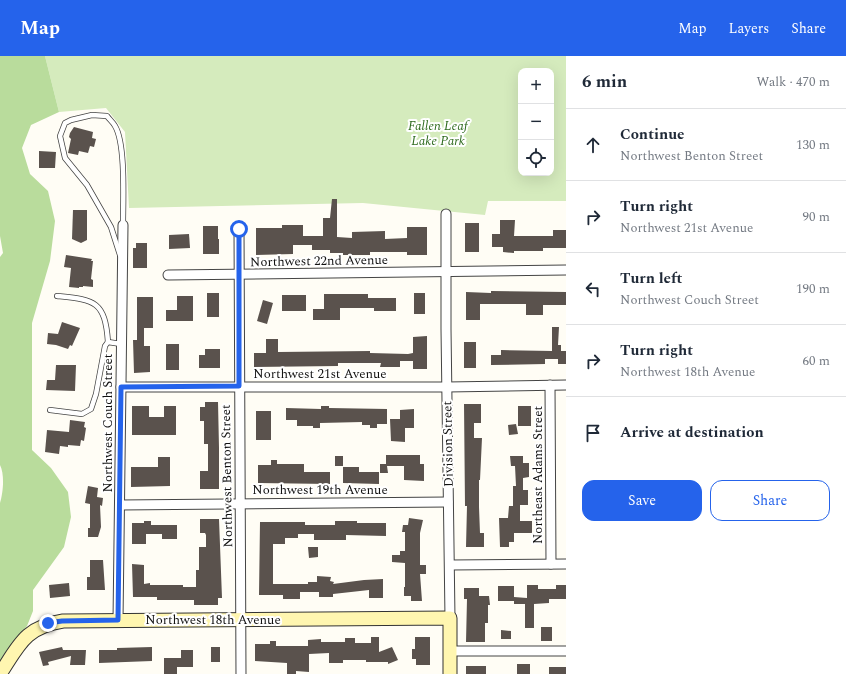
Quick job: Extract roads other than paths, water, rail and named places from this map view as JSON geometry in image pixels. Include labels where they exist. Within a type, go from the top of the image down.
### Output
[{"type":"street","name":"Division Street","points":[[446,214],[450,674]]},
{"type":"street","name":"Northwest Couch Street","points":[[118,620],[123,225]]},
{"type":"street","name":"Northwest Benton Street","points":[[239,229],[241,674]]},
{"type":"street","name":"Northwest 22nd Avenue","points":[[168,275],[566,270]]},
{"type":"street","name":"Northeast Adams Street","points":[[550,385],[551,564]]},
{"type":"street","name":"Northwest 21st Avenue","points":[[121,387],[447,387],[566,385]]},
{"type":"street","name":"Northwest 19th Avenue","points":[[120,505],[448,502]]},
{"type":"street","points":[[450,565],[566,564]]},
{"type":"street","name":"Northwest 18th Avenue","points":[[0,674],[22,641],[35,629],[48,623],[62,621],[450,618]]},
{"type":"street","points":[[450,651],[566,651]]},
{"type":"lane","points":[[122,262],[111,228],[87,185],[65,158],[60,136],[65,123],[92,114],[107,116],[115,126],[120,141],[123,179],[123,225]]},
{"type":"lane","points":[[50,410],[82,414],[91,409],[96,394],[103,353],[108,342],[104,321],[96,305],[88,300],[57,296]]},
{"type":"lane","points":[[108,342],[121,344]]},
{"type":"park label","name":"Fallen Leaf Lake Park","points":[[438,134]]}]
